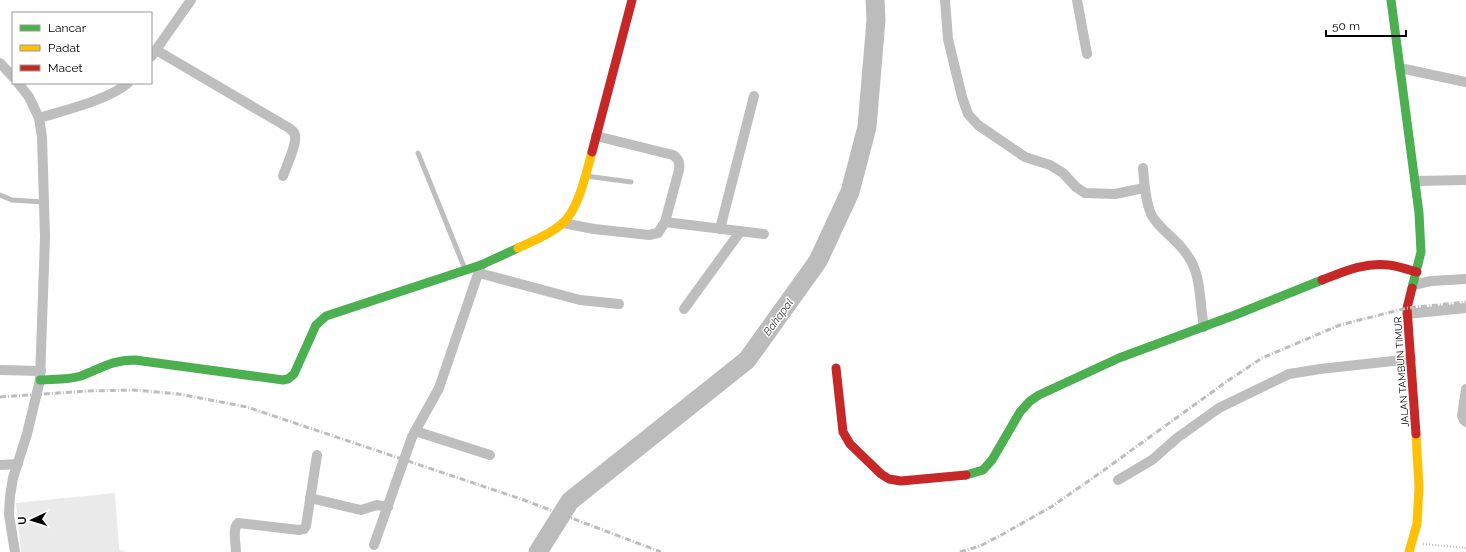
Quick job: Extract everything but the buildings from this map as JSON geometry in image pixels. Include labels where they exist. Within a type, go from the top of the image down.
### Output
[{"type":"street","points":[[191,0],[154,54],[294,132],[296,136],[295,143],[283,176]]},
{"type":"street","points":[[374,545],[415,431],[439,388],[480,269],[548,234],[563,223],[578,198],[586,176],[632,0]]},
{"type":"street","points":[[945,0],[948,39],[957,71],[962,97],[968,114],[978,124],[1025,157],[1050,165],[1063,172],[1076,187],[1085,193],[1115,194],[1144,188]]},
{"type":"street","points":[[1077,0],[1087,54]]},
{"type":"street","name":"JALAN TAMBUN TIMUR","points":[[1391,0],[1415,180],[1421,239],[1421,252],[1408,302],[1407,314],[1420,488],[1417,524],[1408,552]]},
{"type":"street","points":[[0,63],[12,76]]},
{"type":"street","points":[[1400,68],[1466,82]]},
{"type":"street","points":[[15,552],[9,515],[10,496],[13,478],[28,434],[40,376],[45,237],[42,136],[39,118],[29,97],[19,84]]},
{"type":"street","points":[[39,118],[106,96],[127,84]]},
{"type":"street","points":[[720,229],[754,96]]},
{"type":"street","points":[[563,223],[594,229],[650,235],[660,231],[665,222],[679,170],[679,162],[677,158],[596,136]]},
{"type":"street","points":[[1143,168],[1144,188],[1153,218],[1178,242],[1192,264],[1197,281],[1204,326]]},
{"type":"street","points":[[1415,180],[1466,180]]},
{"type":"street","points":[[665,222],[764,234]]},
{"type":"street","points":[[684,309],[740,232]]},
{"type":"street","points":[[836,368],[843,432],[850,444],[881,474],[890,479],[901,481],[959,477],[983,470],[992,460],[1024,406],[1039,394],[1119,358],[1359,266],[1372,264],[1391,265],[1417,272]]},
{"type":"street","points":[[0,370],[40,376],[70,378],[80,376],[107,364],[121,360],[135,360],[283,380],[288,379],[294,374],[316,325],[326,316],[465,270],[480,269],[580,300],[619,304]]},
{"type":"street","points":[[1413,285],[1466,279]]},
{"type":"street","points":[[1407,314],[1466,308]]},
{"type":"street","points":[[1118,480],[1152,460],[1177,438],[1219,408],[1289,374],[1410,359]]},
{"type":"street","points":[[1466,389],[1462,416],[1466,422]]},
{"type":"street","points":[[415,431],[490,454]]},
{"type":"street","points":[[236,552],[236,524],[242,522],[302,530],[306,526],[317,455]]},
{"type":"street","points":[[0,465],[18,464]]},
{"type":"street","points":[[310,498],[361,510],[377,505],[388,507]]},
{"type":"lane","points":[[418,153],[465,270]]},
{"type":"lane","points":[[586,176],[631,182]]},
{"type":"lane","points":[[0,195],[12,200],[44,202]]},
{"type":"path","points":[[1412,542],[1466,548]]},
{"type":"shaded area","points":[[115,493],[119,549],[126,552],[21,552],[16,503]]},
{"type":"waterway","name":"Bahapal","points":[[538,552],[570,501],[747,360],[818,261],[850,192],[867,127],[876,20],[875,0]]},
{"type":"railway","points":[[960,552],[980,546],[1051,507],[1262,358],[1340,325],[1407,308],[1466,302]]},
{"type":"railway","points":[[0,397],[88,391],[133,390],[179,394],[247,407],[521,499],[661,552]]},
{"type":"traffic: fast","points":[[1391,0],[1419,213],[1421,252],[1412,288]]},
{"type":"traffic: fast","points":[[40,380],[66,379],[81,376],[107,365],[127,360],[283,380],[288,379],[294,374],[316,325],[326,316],[481,265],[518,248]]},
{"type":"traffic: fast","points":[[966,475],[983,470],[992,460],[1020,412],[1030,401],[1039,395],[1119,358],[1235,315],[1322,280]]},
{"type":"traffic: slow","points":[[518,248],[541,238],[562,224],[568,217],[581,190],[592,152]]},
{"type":"traffic: slow","points":[[1409,552],[1417,524],[1419,487],[1416,434]]},
{"type":"traffic: jam","points":[[592,152],[632,0]]},
{"type":"traffic: jam","points":[[1322,280],[1355,268],[1380,264],[1417,272]]},
{"type":"traffic: jam","points":[[1412,288],[1407,308],[1416,434]]},
{"type":"traffic: jam","points":[[836,368],[843,432],[850,444],[881,474],[889,479],[901,481],[966,475]]}]
